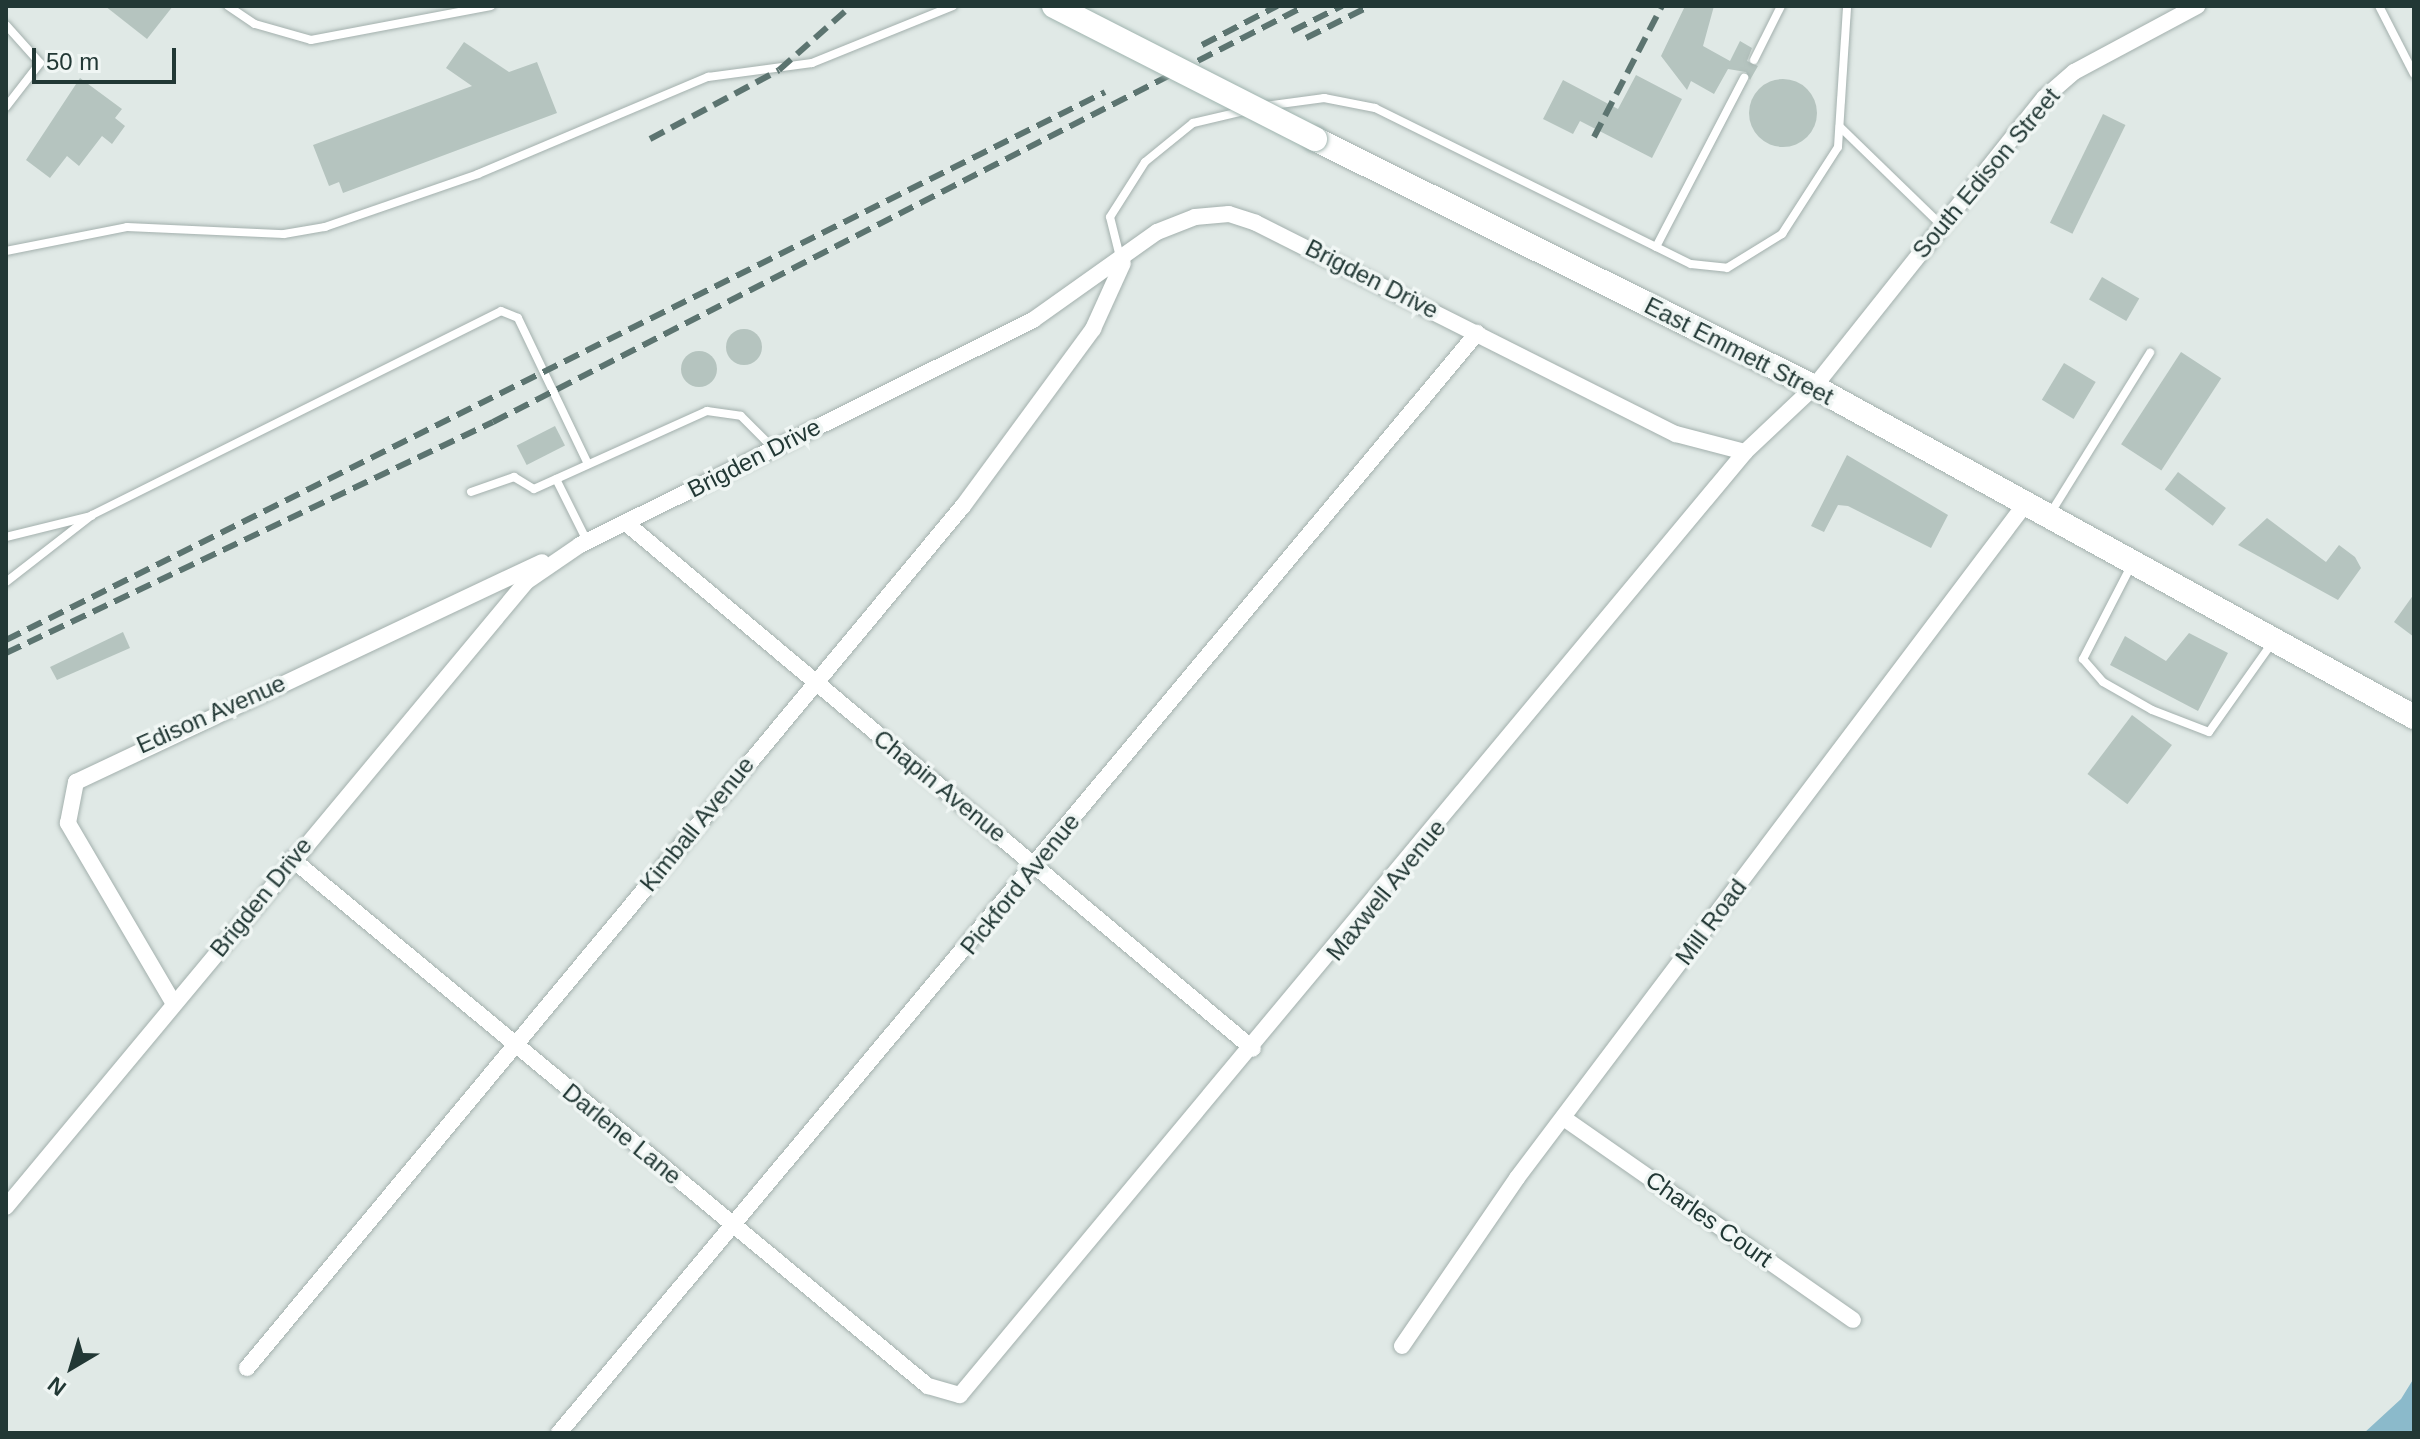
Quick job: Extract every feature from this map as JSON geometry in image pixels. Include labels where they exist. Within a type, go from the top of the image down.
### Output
[{"type":"street","name":"East Emmett Street","points":[[1054,6],[1814,387],[2414,717]]},
{"type":"street","name":"South Edison Street","points":[[1814,387],[1941,225],[2058,85],[2197,6]]},
{"type":"street","name":"Brigden Drive","points":[[6,1207],[292,859],[526,582],[584,543],[1033,320],[1123,263],[1157,232],[1229,214],[1302,242],[1676,434],[1745,452]]},
{"type":"street","name":"Kimball Avenue","points":[[247,1368],[1038,406],[1093,329],[1123,263]]},
{"type":"street","name":"Pickford Avenue","points":[[559,1433],[1038,865],[1477,333]]},
{"type":"street","name":"Maxwell Avenue","points":[[960,1395],[1253,1049],[1745,452],[1814,387]]},
{"type":"street","name":"Mill Road","points":[[1402,1346],[1565,1119],[2026,503]]},
{"type":"street","name":"Chapin Avenue","points":[[626,523],[812,684],[1038,865],[1253,1049]]},
{"type":"street","name":"Edison Avenue","points":[[174,1004],[68,823],[76,782],[103,763],[584,543]]},
{"type":"street","name":"Darlene Lane","points":[[292,859],[928,1386],[960,1395]]},
{"type":"street","name":"Charles Court","points":[[1565,1119],[1853,1320]]},
{"type":"lane","points":[[228,6],[255,24],[311,40],[491,6]]},
{"type":"lane","points":[[6,251],[127,227],[284,234],[325,227],[478,174],[708,77],[812,63],[953,6]]},
{"type":"lane","points":[[1754,60],[1781,6]]},
{"type":"lane","points":[[1123,263],[1110,217],[1145,162],[1201,120],[1300,98],[1375,108],[1656,247],[1707,268],[1727,268],[1765,250],[1838,147],[1847,6]]},
{"type":"lane","points":[[2379,6],[2414,74]]},
{"type":"lane","points":[[6,25],[40,63],[6,107]]},
{"type":"lane","points":[[1656,247],[1744,78]]},
{"type":"lane","points":[[1840,127],[1941,225]]},
{"type":"lane","points":[[6,582],[92,515],[501,311],[518,318],[588,464]]},
{"type":"lane","points":[[2049,515],[2150,353]]},
{"type":"lane","points":[[471,492],[514,477],[534,489],[707,411],[741,416],[772,447]]},
{"type":"lane","points":[[556,479],[584,543]]},
{"type":"lane","points":[[6,537],[92,515]]},
{"type":"lane","points":[[2133,562],[2083,659],[2103,682],[2152,710],[2209,732],[2275,639]]},
{"type":"water","points":[[2414,1378],[2414,1433],[2364,1433],[2401,1399]]},
{"type":"building","points":[[105,6],[173,6],[147,39]]},
{"type":"building","points":[[1685,6],[1714,6],[1703,46],[1730,61],[1740,41],[1752,48],[1747,61],[1758,66],[1750,80],[1746,72],[1728,69],[1714,94],[1691,81],[1687,90],[1661,56]]},
{"type":"building","points":[[464,42],[509,72],[537,62],[557,113],[343,193],[339,182],[329,186],[313,145],[472,86],[446,68]]},
{"type":"building","points":[[1636,75],[1682,99],[1652,158],[1580,121],[1573,134],[1543,119],[1563,80],[1618,109]]},
{"type":"building","points":[[80,78],[122,109],[115,118],[125,126],[112,144],[102,136],[79,166],[67,156],[50,178],[26,160]]},
{"type":"building","points":[[1783,79],[1807,89],[1817,113],[1807,137],[1783,147],[1759,137],[1749,113],[1759,89]]},
{"type":"building","points":[[2103,114],[2125,125],[2072,234],[2050,223]]},
{"type":"building","points":[[2102,277],[2139,299],[2126,321],[2089,300]]},
{"type":"building","points":[[744,329],[757,334],[762,347],[757,360],[744,365],[731,360],[726,347],[731,334]]},
{"type":"building","points":[[699,351],[712,356],[717,369],[712,382],[699,387],[686,382],[681,369],[686,356]]},
{"type":"building","points":[[2181,352],[2221,378],[2161,470],[2121,444]]},
{"type":"building","points":[[2064,363],[2096,382],[2074,419],[2042,400]]},
{"type":"building","points":[[555,426],[565,446],[527,465],[517,446]]},
{"type":"building","points":[[1847,455],[1948,515],[1931,548],[1848,506],[1838,505],[1824,532],[1811,526]]},
{"type":"building","points":[[2178,472],[2226,508],[2213,526],[2165,490]]},
{"type":"building","points":[[2267,518],[2326,562],[2339,545],[2355,557],[2361,568],[2338,600],[2238,545]]},
{"type":"building","points":[[2414,594],[2414,637],[2394,622]]},
{"type":"building","points":[[123,632],[130,648],[57,680],[50,667]]},
{"type":"building","points":[[2189,633],[2228,653],[2198,711],[2110,665],[2125,636],[2166,661]]},
{"type":"building","points":[[2132,715],[2172,745],[2127,804],[2087,774]]},
{"type":"railway","points":[[650,139],[779,70],[851,6]]},
{"type":"railway","points":[[1202,45],[1277,6]]},
{"type":"railway","points":[[6,653],[493,422],[1305,6]]},
{"type":"railway","points":[[1292,31],[1342,6]]},
{"type":"railway","points":[[1306,38],[1370,6]]},
{"type":"railway","points":[[1594,137],[1662,6]]},
{"type":"railway","points":[[6,640],[1105,92]]}]
